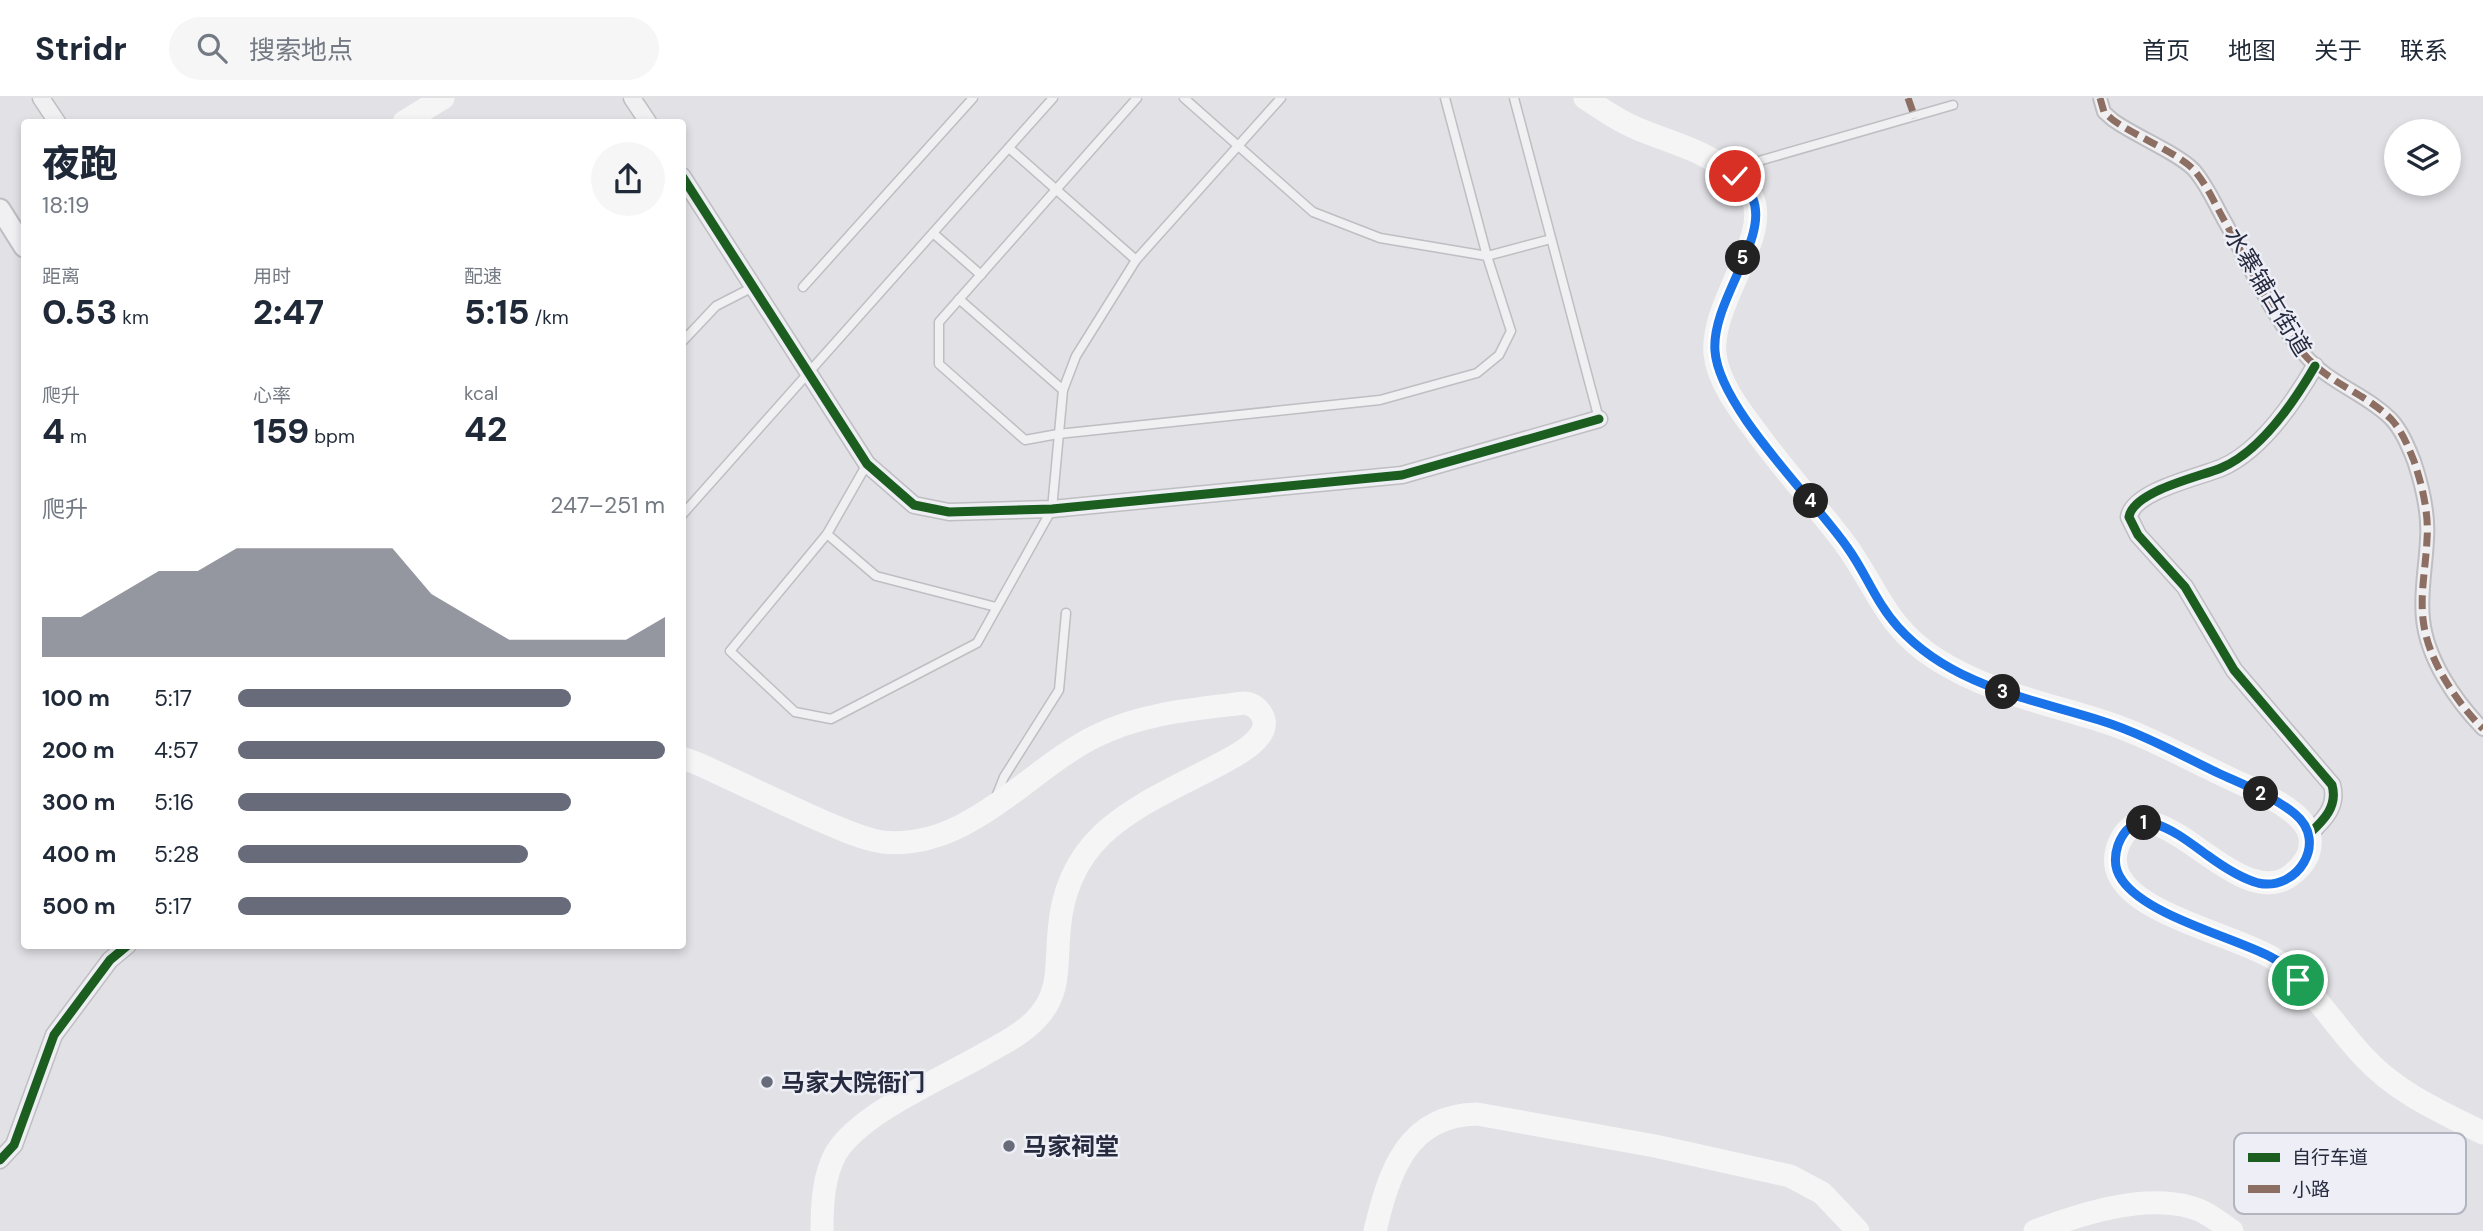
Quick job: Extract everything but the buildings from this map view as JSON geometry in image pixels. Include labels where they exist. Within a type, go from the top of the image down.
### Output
[{"type":"main road","points":[[409,119],[443,98]]},
{"type":"main road","points":[[1585,98],[1626,124],[1691,149],[1728,170],[1751,194],[1756,219],[1748,248],[1723,304],[1716,329],[1715,350],[1719,372],[1749,423],[1846,545],[1880,603],[1899,628],[1933,657],[1978,682],[2022,699],[2134,732],[2262,794],[2295,814],[2310,833],[2311,841],[2306,858],[2293,874],[2274,884],[2252,881],[2232,872],[2178,835],[2151,823],[2138,824],[2124,834],[2118,846],[2116,866],[2124,883],[2145,901],[2278,961],[2298,980],[2361,1054],[2392,1084],[2417,1100],[2483,1133]]},
{"type":"main road","points":[[686,760],[835,827],[883,842],[910,841],[941,834],[972,820],[1067,752],[1097,735],[1126,724],[1161,714],[1245,703],[1253,705],[1265,724],[1262,733],[1245,749],[1132,811],[1096,838],[1075,869],[1065,893],[1059,928],[1057,977],[1048,1004],[1025,1029],[883,1112],[845,1142],[832,1162],[827,1179],[822,1231]]},
{"type":"main road","points":[[1375,1231],[1391,1177],[1411,1142],[1435,1122],[1460,1114],[1477,1114],[1642,1143],[1790,1176],[1822,1193],[1858,1231]]},
{"type":"main road","points":[[2035,1231],[2110,1209],[2154,1203],[2190,1207],[2210,1216],[2232,1231]]},
{"type":"street","points":[[41,98],[55,119]]},
{"type":"street","points":[[632,98],[646,119]]},
{"type":"street","name":"水寨铺古街道","points":[[2100,98],[2104,112],[2113,120],[2193,169],[2207,189],[2287,332],[2315,366],[2342,387],[2382,411],[2399,430],[2408,446],[2422,490],[2427,527],[2422,600],[2425,635],[2460,701],[2483,729]]},
{"type":"street","points":[[686,182],[867,464],[914,505],[949,512],[1052,509],[1402,475],[1599,419]]},
{"type":"street","points":[[0,209],[21,242]]},
{"type":"street","points":[[2310,833],[2332,807],[2332,785],[2234,670],[2185,587],[2138,535],[2129,517],[2133,506],[2146,497],[2220,468],[2240,457],[2284,413],[2315,366]]},
{"type":"street","points":[[0,1160],[14,1145],[54,1035],[110,960],[123,949]]},
{"type":"lane","points":[[803,287],[973,98]]},
{"type":"lane","points":[[686,510],[1053,98]]},
{"type":"lane","points":[[1137,98],[939,322],[939,364],[1025,440],[1058,434],[1380,400],[1477,373],[1499,355],[1511,331],[1487,256],[1445,98]]},
{"type":"lane","points":[[1184,98],[1313,212],[1380,238],[1487,256],[1551,239]]},
{"type":"lane","points":[[867,464],[827,534],[730,651],[795,712],[831,719],[977,643],[1052,509],[1063,390],[1076,356],[1136,260],[1281,98]]},
{"type":"lane","points":[[1514,98],[1599,419]]},
{"type":"lane","points":[[1728,170],[1953,105]]},
{"type":"lane","points":[[1009,148],[1136,260]]},
{"type":"lane","points":[[933,233],[981,275]]},
{"type":"lane","points":[[686,338],[716,306],[755,286]]},
{"type":"lane","points":[[959,299],[1063,390]]},
{"type":"lane","points":[[827,534],[876,576],[996,607]]},
{"type":"lane","points":[[993,807],[1004,777],[1059,690],[1066,613]]},
{"type":"marked path","points":[[1908,98],[1915,118]]},
{"type":"marked path","points":[[2100,98],[2104,112],[2113,120],[2178,157],[2194,170],[2291,338],[2313,364],[2381,410],[2402,434],[2414,461],[2426,509],[2427,539],[2422,599],[2423,619],[2430,649],[2453,692],[2483,729]]},
{"type":"cycle path","points":[[686,182],[867,464],[914,505],[949,512],[1052,509],[1402,475],[1599,419]]},
{"type":"cycle path","points":[[2310,833],[2325,818],[2331,806],[2332,785],[2234,670],[2185,587],[2138,535],[2129,517],[2133,508],[2154,492],[2221,468],[2250,450],[2287,410],[2315,366]]},
{"type":"cycle path","points":[[0,1160],[14,1145],[54,1035],[110,960],[123,949]]},
{"type":"place","name":"马家大院衙门","points":[[767,1082]]},
{"type":"place","name":"马家祠堂","points":[[1009,1146]]},
{"type":"route","points":[[1735,176],[1754,200],[1756,219],[1748,248],[1719,316],[1715,350],[1719,372],[1749,423],[1846,545],[1889,617],[1914,643],[1933,657],[1999,691],[2099,720],[2157,742],[2262,794],[2295,814],[2305,824],[2311,841],[2306,858],[2293,874],[2274,884],[2252,881],[2232,872],[2178,835],[2151,823],[2130,828],[2124,834],[2115,857],[2118,875],[2131,891],[2145,901],[2269,956],[2298,980]]}]
